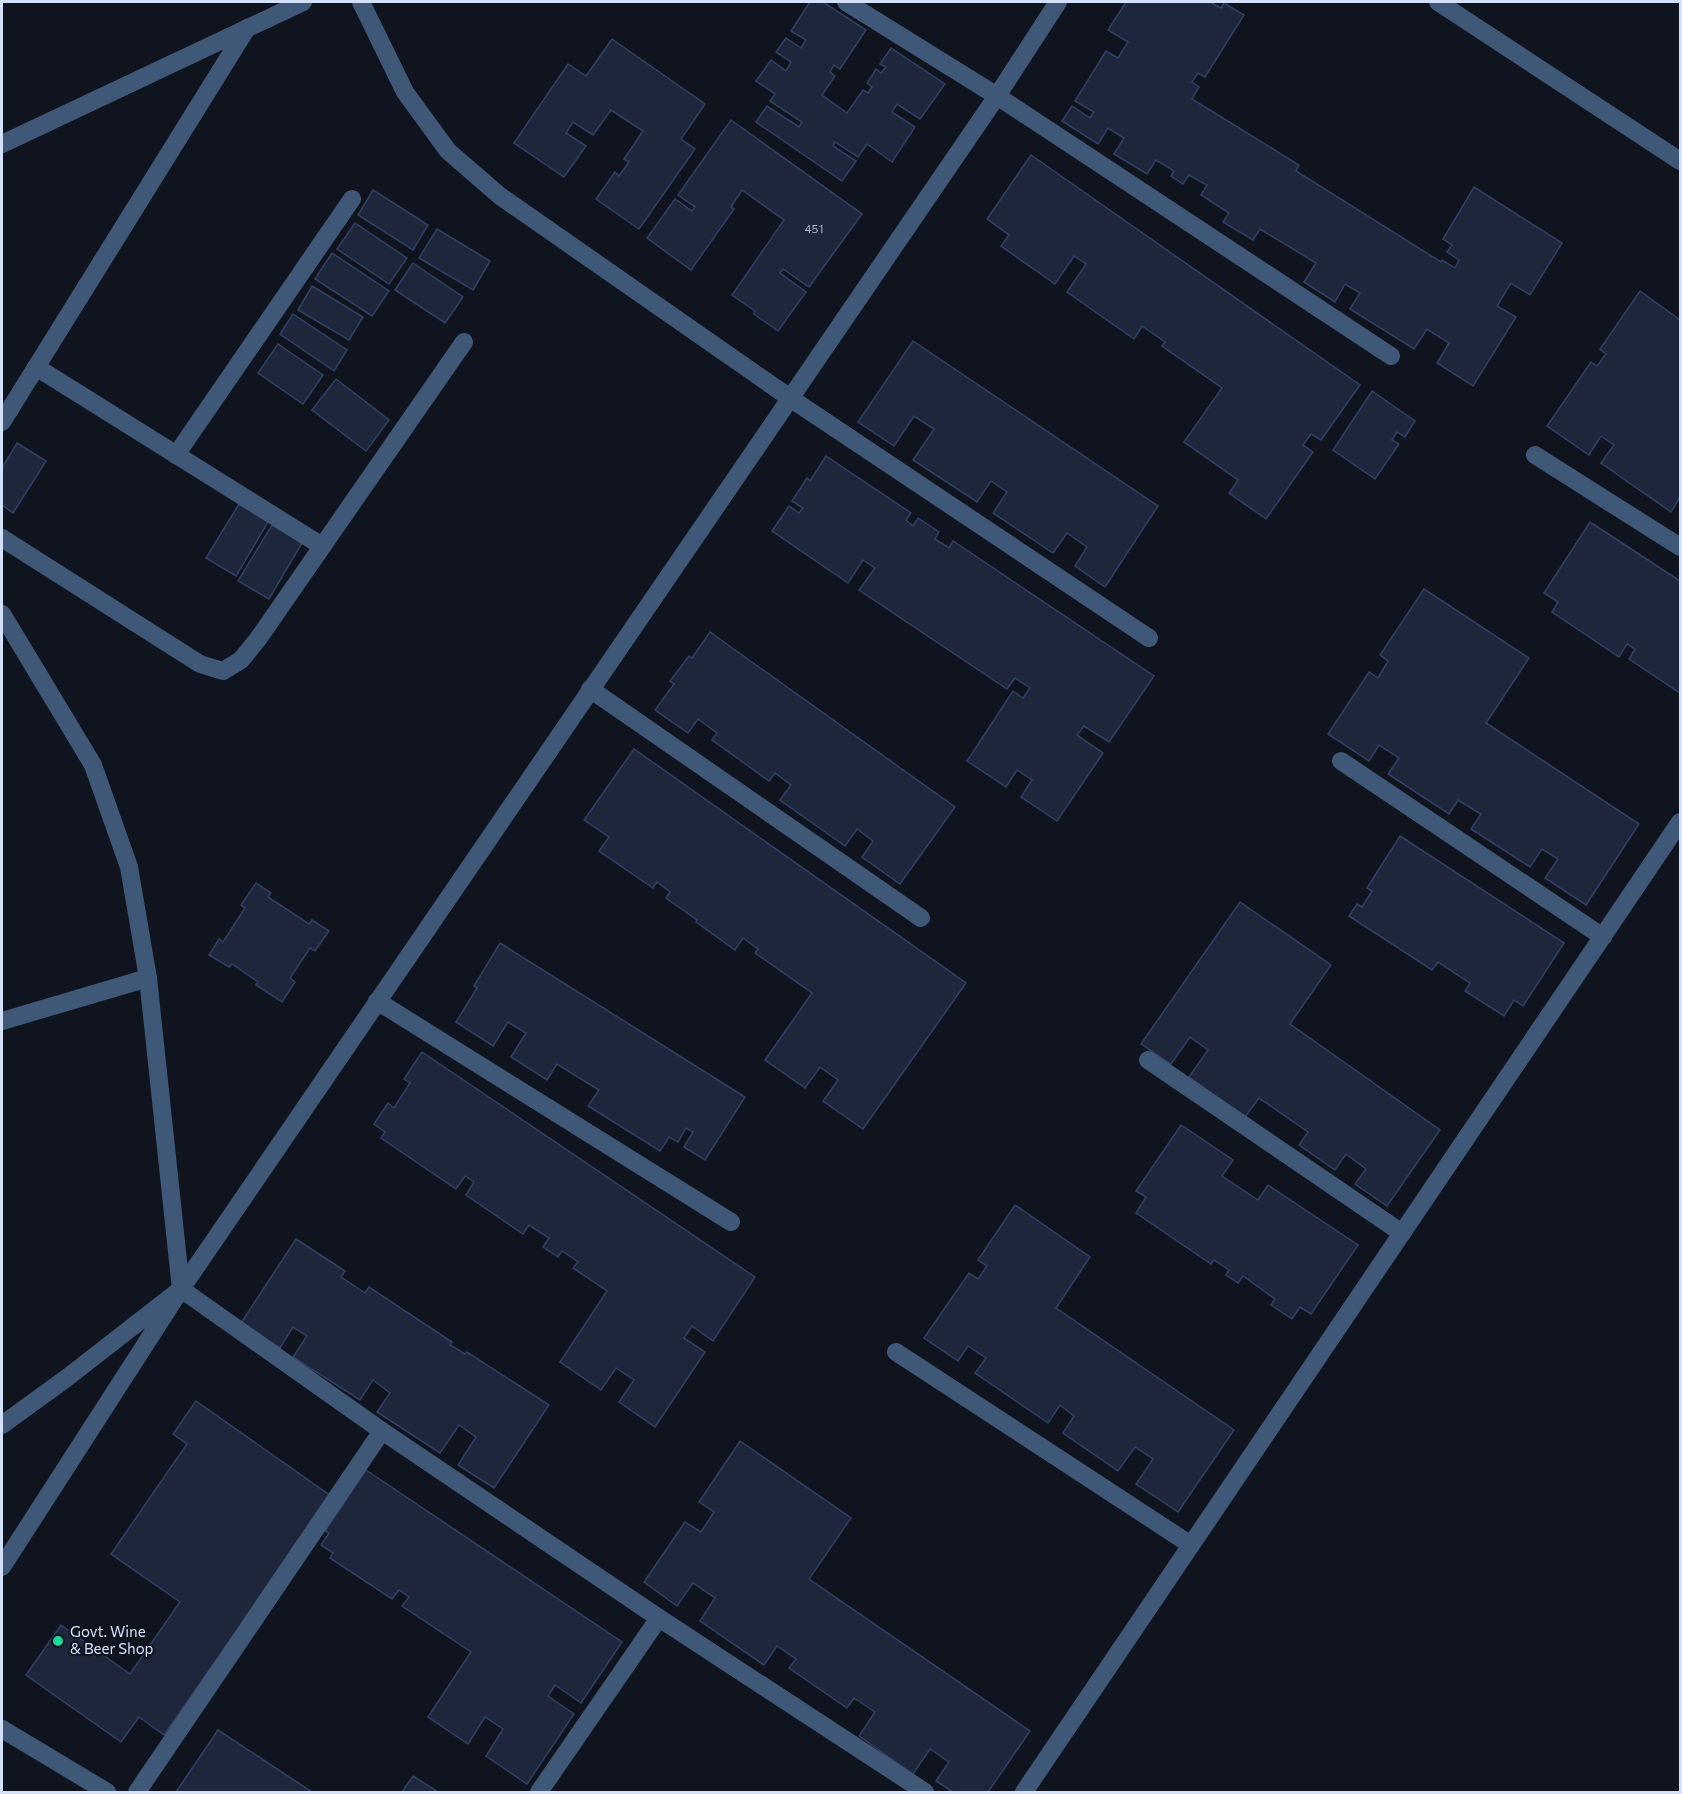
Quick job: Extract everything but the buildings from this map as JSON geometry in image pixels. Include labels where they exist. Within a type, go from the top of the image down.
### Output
[{"type":"street","points":[[2,144],[303,2]]},
{"type":"street","points":[[361,2],[405,92],[447,151],[500,196],[790,398],[1149,638]]},
{"type":"street","points":[[846,2],[997,96],[1391,356]]},
{"type":"street","points":[[2,1567],[181,1289],[997,96],[1058,2]]},
{"type":"street","points":[[1438,2],[1680,161]]},
{"type":"street","points":[[2,422],[247,28]]},
{"type":"street","points":[[176,455],[352,199]]},
{"type":"street","points":[[2,538],[200,664],[223,670],[241,660],[258,639],[464,342]]},
{"type":"street","points":[[36,367],[322,546]]},
{"type":"street","points":[[1535,455],[1680,547]]},
{"type":"street","points":[[2,615],[93,765],[129,867],[148,978],[181,1289],[382,1431],[659,1618],[925,1792]]},
{"type":"street","points":[[590,689],[921,918]]},
{"type":"street","points":[[1341,760],[1603,937]]},
{"type":"street","points":[[1024,1792],[1680,822]]},
{"type":"street","points":[[2,1021],[148,978]]},
{"type":"street","points":[[377,1001],[731,1222]]},
{"type":"street","points":[[1148,1060],[1402,1233]]},
{"type":"street","points":[[2,1425],[181,1289]]},
{"type":"street","points":[[896,1352],[1191,1545]]},
{"type":"street","points":[[137,1792],[382,1431]]},
{"type":"street","points":[[539,1792],[659,1618]]},
{"type":"street","points":[[2,1729],[107,1792]]},
{"type":"place","name":"Govt. Wine & Beer Shop","points":[[58,1641]]}]
